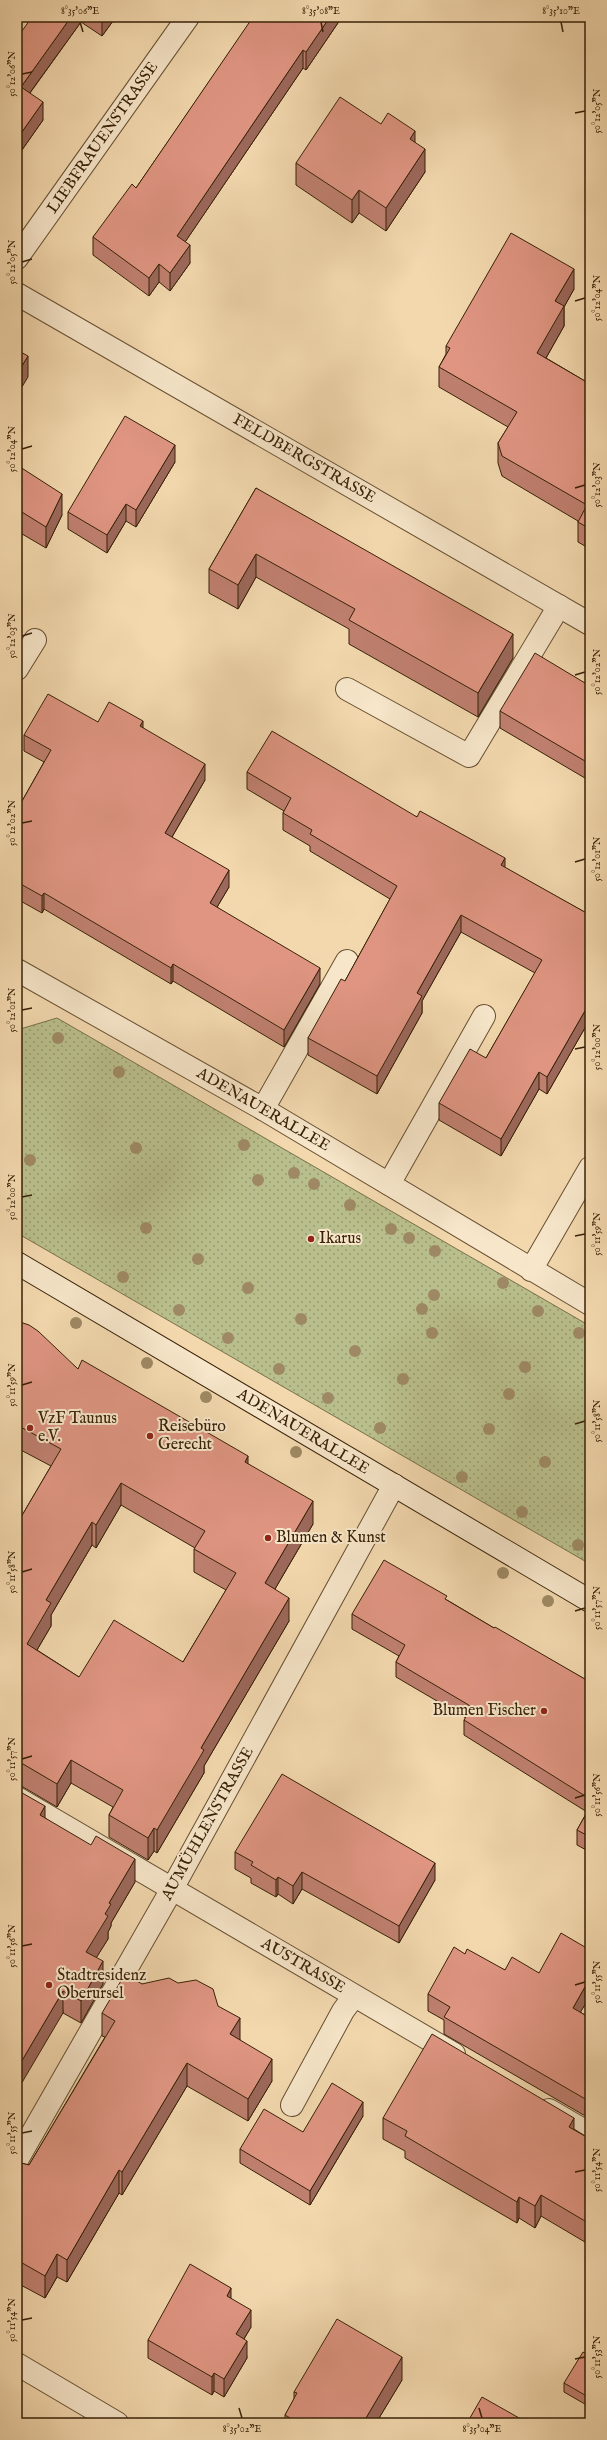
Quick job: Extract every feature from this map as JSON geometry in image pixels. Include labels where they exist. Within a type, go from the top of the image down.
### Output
[{"type":"street","name":"LIEBFRAUENSTRASSE","points":[[17,258],[188,17]]},
{"type":"street","name":"FELDBERGSTRASSE","points":[[17,294],[590,624]]},
{"type":"street","points":[[347,689],[469,756],[559,606]]},
{"type":"street","points":[[17,669],[35,640]]},
{"type":"street","points":[[264,1109],[347,961]]},
{"type":"street","name":"ADENAUERALLEE","points":[[17,970],[264,1109],[590,1304]]},
{"type":"street","points":[[389,1184],[484,1016]]},
{"type":"street","points":[[531,1270],[590,1168]]},
{"type":"street","name":"ADENAUERALLEE","points":[[17,1263],[590,1601]]},
{"type":"street","name":"AUMÜHLENSTRASSE","points":[[17,2160],[172,1889],[394,1485]]},
{"type":"street","name":"AUSTRASSE","points":[[17,1798],[469,2063]]},
{"type":"street","points":[[292,2105],[342,2011],[354,1996]]},
{"type":"street","points":[[529,2098],[590,2134]]},
{"type":"street","points":[[17,2364],[117,2423]]},
{"type":"green space","points":[[57,1018],[590,1326],[590,1564],[17,1233],[17,1030]]},
{"type":"building","points":[[32,17],[71,17],[21,87],[43,102],[17,139],[17,38]]},
{"type":"building","points":[[253,17],[330,17],[306,52],[303,50],[177,236],[190,245],[170,273],[159,264],[149,278],[93,237],[132,184],[136,188]]},
{"type":"building","points":[[340,97],[381,124],[388,113],[415,131],[410,139],[425,149],[386,208],[359,190],[352,200],[296,163]]},
{"type":"building","points":[[511,233],[574,269],[555,301],[564,306],[537,353],[590,384],[590,529],[578,522],[587,505],[502,456],[498,443],[517,412],[439,367],[450,348],[446,346]]},
{"type":"building","points":[[17,350],[28,356],[17,374]]},
{"type":"building","points":[[125,416],[175,445],[136,510],[126,504],[107,535],[68,512]]},
{"type":"building","points":[[17,465],[62,494],[46,527],[17,509]]},
{"type":"building","points":[[256,488],[513,634],[478,693],[349,620],[355,609],[256,554],[238,585],[209,569]]},
{"type":"building","points":[[535,653],[590,686],[590,764],[500,711]]},
{"type":"building","points":[[48,694],[98,722],[109,702],[143,721],[140,726],[205,764],[165,833],[229,870],[210,903],[320,968],[284,1030],[173,964],[171,968],[44,893],[42,896],[17,882],[17,810],[51,750],[24,735]]},
{"type":"building","points":[[272,731],[417,817],[420,811],[505,858],[501,865],[590,915],[590,1002],[547,1077],[539,1072],[501,1139],[439,1103],[470,1049],[486,1058],[542,960],[461,915],[417,993],[422,996],[377,1076],[308,1038],[341,979],[345,981],[397,886],[310,834],[312,830],[283,813],[291,798],[247,772]]},
{"type":"building","points":[[17,1321],[29,1325],[38,1331],[78,1369],[82,1360],[248,1456],[245,1462],[313,1501],[265,1583],[289,1598],[201,1748],[204,1750],[157,1830],[154,1828],[148,1838],[109,1815],[123,1790],[71,1760],[57,1784],[23,1764],[17,1764],[17,1524],[61,1449],[17,1425]],"holes":[[[121,1483],[205,1531],[194,1549],[236,1573],[183,1662],[114,1620],[79,1677],[27,1644],[51,1603],[46,1600],[92,1522],[96,1525]]]},
{"type":"building","points":[[384,1560],[447,1596],[445,1599],[590,1682],[590,1799],[464,1720],[472,1707],[396,1662],[405,1645],[352,1614]]},
{"type":"building","points":[[282,1774],[435,1863],[399,1926],[302,1872],[293,1886],[278,1877],[276,1880],[251,1865],[253,1862],[235,1852]]},
{"type":"building","name":"Stadtresidenz Oberursel","points":[[17,1790],[45,1806],[40,1815],[91,1845],[96,1836],[135,1859],[109,1903],[111,1904],[105,1914],[108,1916],[86,1952],[103,1961],[81,2001],[63,1991],[17,2069]]},
{"type":"building","points":[[590,1807],[590,1837],[577,1830]]},
{"type":"building","points":[[561,1933],[590,1950],[590,1978],[573,2008],[590,2018],[590,2094],[587,2100],[444,2017],[450,2007],[428,1994],[454,1947],[465,1954],[467,1949],[505,1970],[512,1957],[539,1973]]},
{"type":"building","points":[[125,1974],[142,1984],[169,1978],[178,1983],[196,1980],[213,1989],[218,2006],[240,2018],[230,2034],[272,2059],[248,2099],[187,2063],[122,2172],[119,2170],[67,2260],[57,2254],[45,2276],[17,2260],[17,2162],[29,2165],[115,2021],[102,2013]]},
{"type":"building","points":[[432,2034],[574,2118],[569,2127],[590,2139],[590,2224],[541,2195],[535,2206],[519,2197],[517,2202],[405,2136],[407,2131],[383,2118]]},
{"type":"building","points":[[332,2083],[363,2102],[310,2191],[240,2149],[264,2109],[303,2132]]},
{"type":"building","points":[[190,2264],[231,2288],[227,2296],[251,2310],[236,2334],[247,2341],[224,2379],[214,2373],[212,2377],[148,2340]]},
{"type":"building","points":[[337,2319],[402,2357],[363,2423],[299,2423],[285,2415],[297,2393],[294,2392]]},
{"type":"building","points":[[583,2352],[590,2356],[590,2398],[564,2383]]},
{"type":"building","points":[[482,2397],[528,2423],[467,2423]]},
{"type":"place","name":"Ikarus","points":[[311,1239]]},
{"type":"place","name":"VzF Taunus e.V.","points":[[30,1428]]},
{"type":"place","name":"Reisebüro Gerecht","points":[[150,1436]]},
{"type":"place","name":"Blumen & Kunst","points":[[268,1538]]},
{"type":"place","name":"Blumen Fischer","points":[[544,1711]]},
{"type":"place","name":"Stadtresidenz Oberursel","points":[[49,1985]]}]
